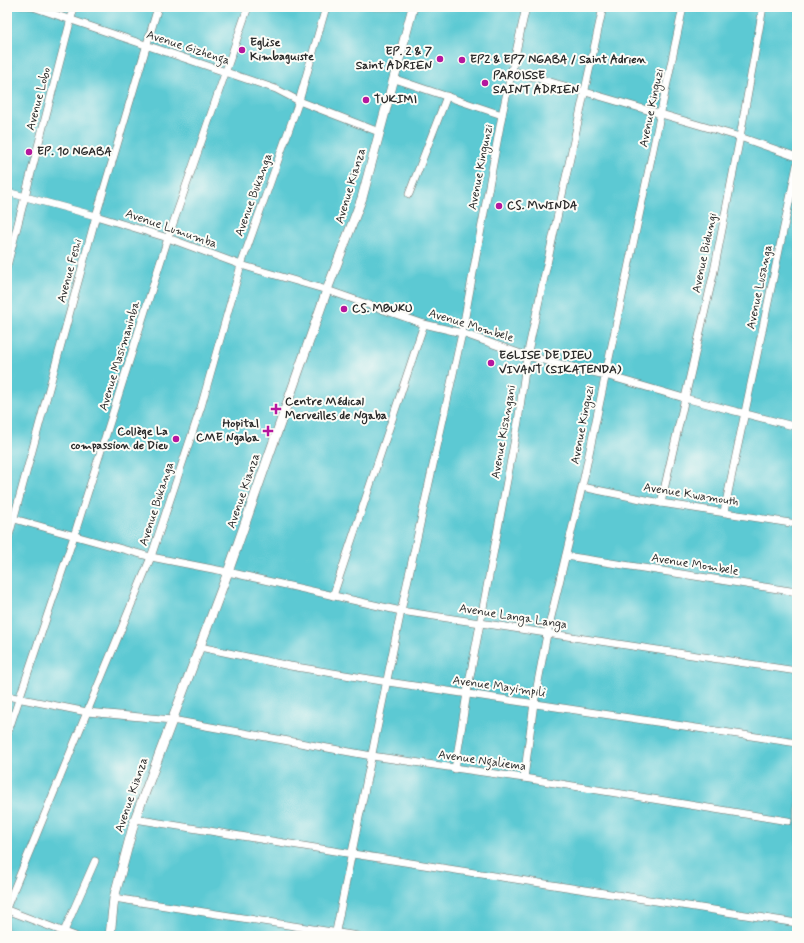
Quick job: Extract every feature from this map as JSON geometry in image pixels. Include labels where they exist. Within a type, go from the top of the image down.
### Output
[{"type":"street","name":"Avenue Gizhenga","points":[[33,7],[276,89],[300,101],[380,132]]},
{"type":"street","name":"Avenue Lobo","points":[[7,266],[74,7]]},
{"type":"street","name":"Avenue Feshi","points":[[7,543],[11,518],[96,216],[158,7]]},
{"type":"street","name":"Avenue Masimaninba","points":[[7,734],[74,536],[168,238],[248,7]]},
{"type":"street","name":"Avenue Bukanga","points":[[7,906],[151,557],[201,407],[241,265],[300,101],[326,7]]},
{"type":"street","name":"Avenue Kianza","points":[[110,936],[114,898],[135,818],[228,572],[327,290],[362,198],[414,7]]},
{"type":"street","name":"Avenue Kingunzi","points":[[336,934],[388,682],[401,611],[462,333],[502,115],[526,7]]},
{"type":"street","name":"Avenue Kisangani","points":[[455,769],[467,693],[518,422],[527,356],[602,7]]},
{"type":"street","name":"Avenue Kinguzi","points":[[524,778],[534,703],[547,634],[582,487],[662,114],[683,7]]},
{"type":"street","name":"Avenue Bidungi","points":[[661,503],[714,271],[763,7]]},
{"type":"street","points":[[513,71],[740,137],[797,157]]},
{"type":"street","points":[[395,79],[502,115]]},
{"type":"street","points":[[409,194],[447,96]]},
{"type":"street","name":"Avenue Lusanga","points":[[724,512],[797,165]]},
{"type":"street","name":"Avenue Lumumba","points":[[7,192],[24,198],[96,216],[168,238],[241,265],[327,290]]},
{"type":"street","name":"Avenue Mombele","points":[[327,290],[424,324],[462,333],[527,356],[605,375],[684,398],[797,427]]},
{"type":"street","points":[[333,596],[424,324]]},
{"type":"street","name":"Avenue Kwamouth","points":[[582,487],[661,503],[797,524]]},
{"type":"street","name":"Avenue Langa Langa","points":[[11,518],[151,557],[228,572],[401,611],[797,671]]},
{"type":"street","name":"Avenue Mombele","points":[[566,556],[797,592]]},
{"type":"street","name":"Avenue Mayimpili","points":[[200,647],[290,666],[388,682],[797,743]]},
{"type":"street","name":"Avenue Ngaliema","points":[[7,696],[87,712],[172,720],[372,756],[524,778],[788,821]]},
{"type":"street","points":[[135,818],[353,854],[797,923]]},
{"type":"street","points":[[63,934],[95,860]]},
{"type":"street","points":[[114,898],[336,934],[358,936]]},
{"type":"street","points":[[7,910],[63,934],[75,936]]},
{"type":"water","points":[[7,7],[797,7],[797,936],[7,936]]},
{"type":"place","name":"Eglise Kimbaguiste","points":[[242,50]]},
{"type":"place","name":"EP. 2 & 7 Saint ADRIEN","points":[[440,59]]},
{"type":"place","name":"EP2 & EP7 NGABA / Saint Adrien","points":[[462,60]]},
{"type":"place","name":"PAROISSE SAINT ADRIEN","points":[[485,83]]},
{"type":"place","name":"TUKIMI","points":[[366,100]]},
{"type":"place","name":"EP. 10 NGABA","points":[[29,152]]},
{"type":"place","name":"CS. MWINDA","points":[[499,206]]},
{"type":"place","name":"CS. MBUKU","points":[[344,309]]},
{"type":"place","name":"EGLISE DE DIEU VIVANT (SIKATENDA)","points":[[491,363]]},
{"type":"place","name":"Centre Médical Merveilles de Ngaba","points":[[276,409]]},
{"type":"place","name":"Hopital CME Ngaba","points":[[268,431]]},
{"type":"place","name":"Collège La compassion de Dieu","points":[[176,439]]}]
